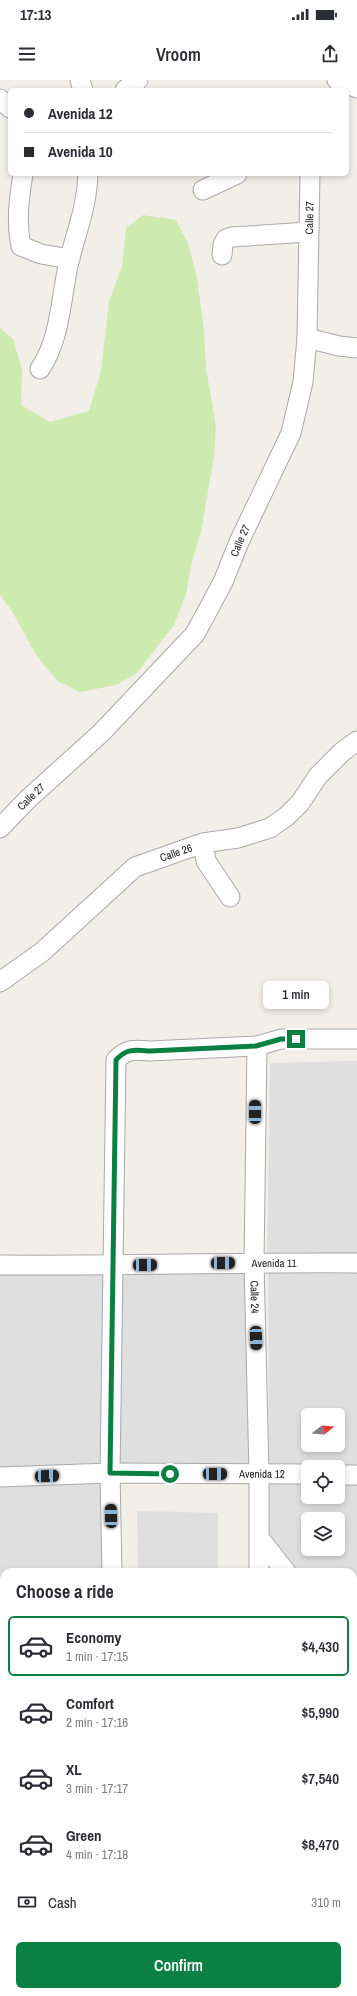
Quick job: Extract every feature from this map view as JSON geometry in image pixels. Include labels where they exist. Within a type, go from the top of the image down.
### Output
[{"type":"street","points":[[128,88],[138,80]]},
{"type":"street","points":[[0,100],[8,106]]},
{"type":"street","points":[[24,176],[18,202],[19,236],[21,246],[41,254],[70,259]]},
{"type":"street","points":[[40,369],[49,356],[70,259],[84,212],[88,176]]},
{"type":"street","points":[[203,190],[233,176]]},
{"type":"street","name":"Calle 27","points":[[0,828],[28,799],[101,733],[196,634],[223,582],[239,542],[291,433],[303,382],[308,338],[308,232],[310,176]]},
{"type":"street","points":[[222,255],[223,244],[226,239],[308,232]]},
{"type":"street","points":[[308,338],[339,346],[357,348]]},
{"type":"street","name":"Calle 26","points":[[0,982],[42,952],[135,867],[203,843],[238,838],[270,828],[287,816],[300,803],[318,776],[342,752],[357,741]]},
{"type":"street","points":[[203,843],[206,861],[230,897]]},
{"type":"street","points":[[112,1568],[110,1473],[116,1060],[122,1053],[134,1050],[150,1051],[256,1046],[281,1039],[357,1039]]},
{"type":"street","name":"Calle 24","points":[[256,1046],[254,1262],[260,1568]]},
{"type":"street","name":"Avenida 11","points":[[0,1265],[114,1266],[254,1262],[357,1263]]},
{"type":"street","name":"Avenida 12","points":[[0,1477],[110,1473],[301,1474]]},
{"type":"street","points":[[345,1475],[357,1475]]},
{"type":"street","points":[[260,1539],[283,1568]]},
{"type":"shaded area","points":[[357,1061],[357,1257],[267,1258],[270,1063]]},
{"type":"shaded area","points":[[0,1272],[107,1273],[103,1463],[0,1469]]},
{"type":"shaded area","points":[[122,1273],[252,1273],[251,1466],[117,1467]]},
{"type":"shaded area","points":[[268,1273],[357,1273],[357,1465],[345,1465],[345,1460],[301,1460],[301,1464],[269,1464]]},
{"type":"shaded area","points":[[269,1480],[301,1481],[301,1504],[345,1504],[345,1481],[357,1482],[357,1568],[288,1568],[266,1542]]},
{"type":"shaded area","points":[[101,1482],[103,1568],[0,1568],[0,1484]]},
{"type":"shaded area","points":[[137,1511],[218,1513],[218,1568],[138,1568]]},
{"type":"green space","points":[[143,215],[176,220],[188,243],[197,278],[204,330],[206,368],[216,426],[214,456],[201,532],[192,561],[186,594],[174,625],[136,674],[116,685],[80,692],[58,681],[36,655],[12,611],[0,595],[0,328],[13,339],[22,369],[21,405],[50,422],[89,411],[101,371],[109,302],[122,266],[126,228]]},
{"type":"route","points":[[170,1474],[110,1473],[114,1266],[113,1172],[116,1060],[122,1053],[134,1050],[150,1051],[256,1046],[281,1039],[296,1039]]}]
